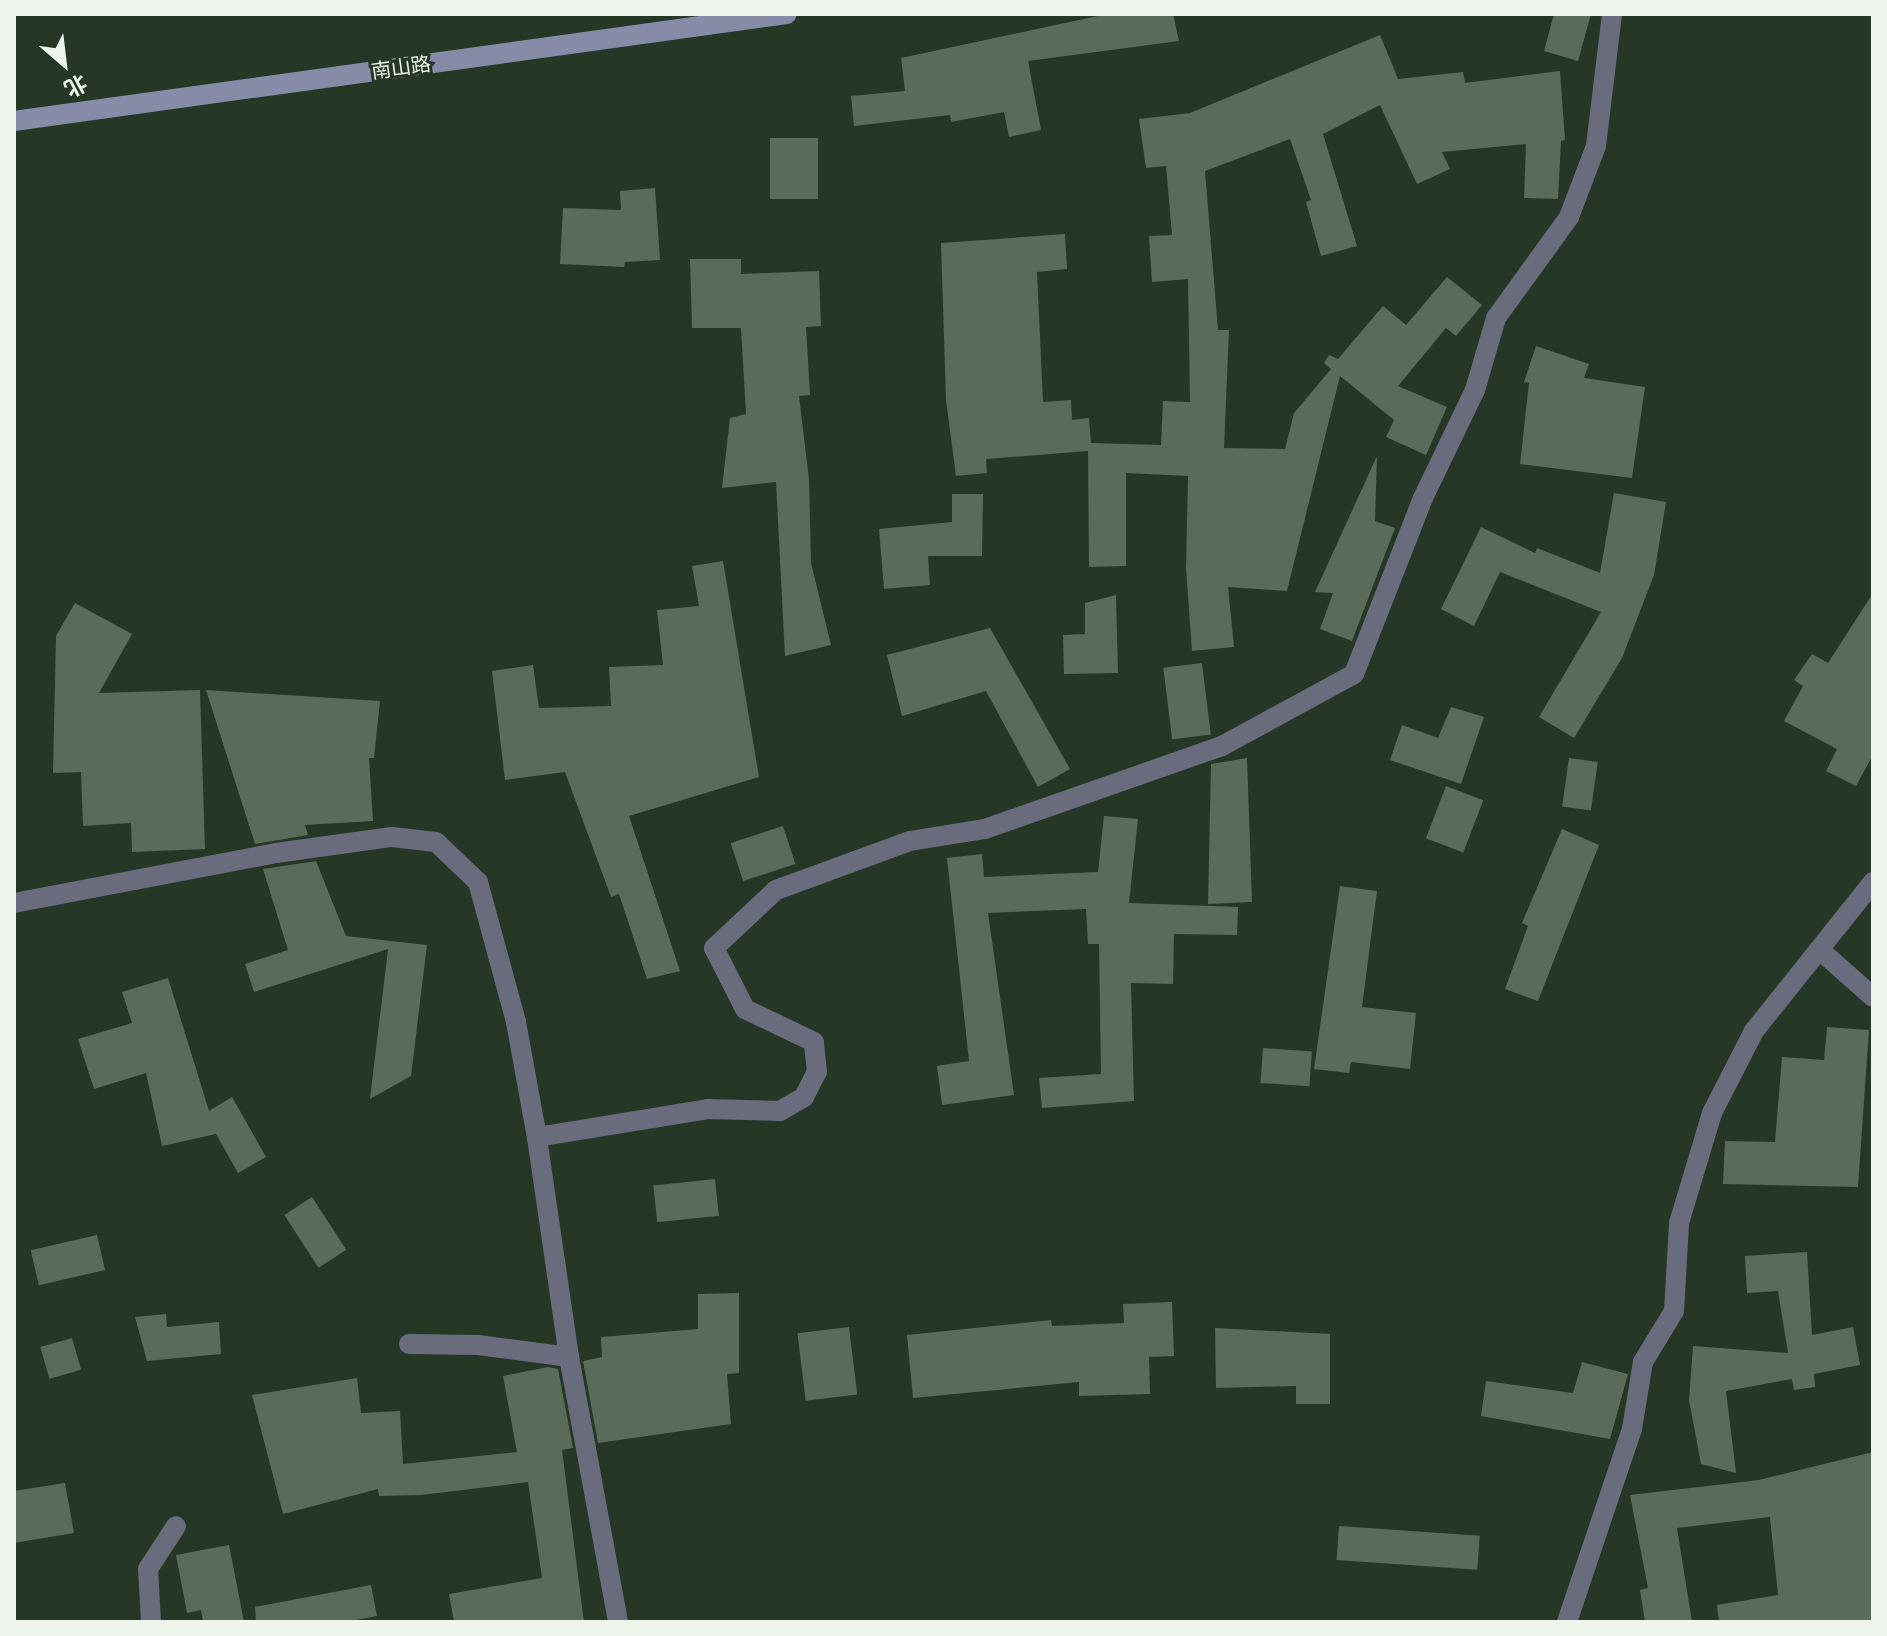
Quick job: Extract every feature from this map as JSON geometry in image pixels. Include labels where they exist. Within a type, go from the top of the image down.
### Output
[{"type":"street","name":"南山路","points":[[14,121],[787,14]]},
{"type":"lane","points":[[537,1137],[708,1109],[766,1113],[793,1106],[813,1086],[818,1057],[814,1042],[745,1009],[714,948],[776,890],[910,841],[985,829],[1222,746],[1354,674],[1423,498],[1475,390],[1496,318],[1569,217],[1596,146],[1612,14]]},
{"type":"lane","points":[[14,903],[276,853],[392,837],[436,842],[478,882],[516,1022],[537,1137],[569,1357],[618,1622]]},
{"type":"lane","points":[[1567,1622],[1632,1429],[1643,1362],[1674,1311],[1679,1223],[1712,1113],[1754,1031],[1821,951],[1873,882]]},
{"type":"lane","points":[[1821,951],[1873,997]]},
{"type":"lane","points":[[409,1344],[478,1345],[569,1357]]},
{"type":"lane","points":[[151,1622],[148,1569],[176,1526]]},
{"type":"building","points":[[1107,14],[1173,14],[1179,41],[1028,61],[1041,130],[1009,137],[1004,112],[951,122],[950,115],[854,126],[851,96],[905,91],[901,58]]},
{"type":"building","points":[[1554,14],[1591,14],[1578,61],[1544,51]]},
{"type":"building","points":[[1380,35],[1398,79],[1463,72],[1465,83],[1560,71],[1565,140],[1561,141],[1558,199],[1524,198],[1526,144],[1442,152],[1450,169],[1417,184],[1380,105],[1323,134],[1357,246],[1321,256],[1306,202],[1311,200],[1290,139],[1205,171],[1218,330],[1229,330],[1224,448],[1285,449],[1294,413],[1331,369],[1324,363],[1329,355],[1338,359],[1383,306],[1406,325],[1447,277],[1482,305],[1456,336],[1446,328],[1398,386],[1447,407],[1426,455],[1386,437],[1394,420],[1340,376],[1287,591],[1228,587],[1234,647],[1192,651],[1186,568],[1188,476],[1126,473],[1126,566],[1089,567],[1088,451],[986,459],[987,473],[956,476],[946,400],[941,243],[1065,234],[1067,269],[1037,272],[1043,402],[1071,400],[1072,420],[1089,418],[1091,443],[1161,445],[1163,401],[1190,402],[1188,279],[1152,282],[1149,236],[1172,235],[1166,166],[1146,168],[1139,119],[1190,113]]},
{"type":"building","points":[[770,138],[818,138],[818,199],[770,199]]},
{"type":"building","points":[[655,188],[660,260],[625,262],[624,267],[560,264],[563,208],[621,210],[620,191]]},
{"type":"building","points":[[690,259],[741,259],[741,274],[819,271],[821,326],[806,327],[810,395],[799,396],[809,479],[811,563],[831,645],[785,656],[776,482],[722,488],[730,418],[746,414],[741,328],[692,328]]},
{"type":"building","points":[[1536,346],[1589,364],[1584,378],[1645,387],[1632,478],[1520,464],[1529,383],[1524,382]]},
{"type":"building","points":[[1377,456],[1375,521],[1395,528],[1352,641],[1320,629],[1333,593],[1315,592]]},
{"type":"building","points":[[1614,493],[1666,502],[1654,575],[1622,658],[1574,738],[1539,717],[1601,612],[1500,572],[1474,626],[1441,609],[1481,527],[1535,553],[1537,548],[1600,573]]},
{"type":"building","points":[[952,494],[983,494],[982,556],[928,556],[930,585],[884,589],[879,529],[952,522]]},
{"type":"building","points":[[723,561],[759,777],[629,816],[680,971],[647,979],[619,894],[611,897],[565,772],[505,780],[492,671],[533,665],[539,708],[611,706],[609,667],[663,665],[657,610],[699,606],[692,566]]},
{"type":"building","points":[[1873,593],[1873,755],[1856,786],[1826,771],[1837,749],[1784,721],[1803,686],[1794,680],[1812,654],[1828,663]]},
{"type":"building","points":[[1116,595],[1118,673],[1064,674],[1063,635],[1085,634],[1085,603]]},
{"type":"building","points":[[75,603],[132,634],[99,693],[200,690],[205,849],[132,852],[131,823],[83,826],[81,772],[53,773],[56,636]]},
{"type":"building","points":[[990,628],[1070,769],[1038,787],[986,691],[902,716],[887,655]]},
{"type":"building","points":[[1202,663],[1211,734],[1172,739],[1163,668]]},
{"type":"building","points":[[206,690],[380,701],[374,758],[369,758],[373,821],[305,825],[308,835],[255,844]]},
{"type":"building","points":[[1451,707],[1484,717],[1461,784],[1390,760],[1402,725],[1438,738]]},
{"type":"building","points":[[1247,758],[1252,902],[1208,904],[1211,764]]},
{"type":"building","points":[[1569,758],[1598,762],[1591,811],[1562,807]]},
{"type":"building","points":[[1446,786],[1483,800],[1463,853],[1426,838]]},
{"type":"building","points":[[1104,816],[1138,819],[1129,903],[1238,907],[1237,935],[1174,934],[1173,984],[1131,983],[1134,1101],[1042,1108],[1039,1078],[1101,1074],[1099,944],[1088,944],[1086,909],[988,913],[1014,1095],[942,1105],[937,1066],[969,1061],[947,858],[982,854],[984,877],[1098,872]]},
{"type":"building","points":[[783,826],[795,864],[743,881],[731,843]]},
{"type":"building","points":[[1562,829],[1599,845],[1538,1001],[1505,989],[1528,926],[1522,923]]},
{"type":"building","points":[[316,861],[346,936],[427,945],[411,1076],[370,1099],[388,949],[254,992],[245,964],[288,950],[263,869]]},
{"type":"building","points":[[1340,886],[1377,891],[1362,1007],[1416,1013],[1410,1069],[1351,1062],[1349,1073],[1314,1069]]},
{"type":"building","points":[[168,978],[209,1111],[232,1097],[266,1157],[238,1173],[216,1134],[162,1146],[146,1073],[94,1089],[78,1039],[132,1023],[122,992]]},
{"type":"building","points":[[1827,1027],[1869,1030],[1858,1187],[1723,1184],[1725,1141],[1775,1142],[1782,1057],[1824,1060]]},
{"type":"building","points":[[1263,1048],[1312,1051],[1309,1086],[1261,1083]]},
{"type":"building","points":[[715,1179],[719,1216],[657,1222],[653,1185]]},
{"type":"building","points":[[312,1197],[346,1250],[319,1268],[284,1215]]},
{"type":"building","points":[[97,1235],[105,1270],[39,1285],[31,1250]]},
{"type":"building","points":[[1807,1252],[1812,1335],[1853,1327],[1860,1365],[1814,1374],[1815,1387],[1794,1390],[1792,1379],[1726,1391],[1736,1473],[1701,1464],[1689,1400],[1693,1346],[1788,1353],[1778,1291],[1747,1293],[1745,1256]]},
{"type":"building","points":[[739,1293],[739,1373],[727,1374],[731,1424],[598,1443],[583,1361],[602,1357],[601,1337],[698,1329],[698,1294]]},
{"type":"building","points":[[1172,1302],[1174,1356],[1149,1357],[1150,1394],[1079,1396],[1079,1382],[913,1398],[907,1335],[1051,1320],[1052,1326],[1124,1323],[1123,1304]]},
{"type":"building","points":[[166,1314],[167,1327],[219,1322],[221,1354],[147,1361],[135,1317]]},
{"type":"building","points":[[849,1327],[857,1394],[806,1401],[797,1333]]},
{"type":"building","points":[[1215,1328],[1330,1334],[1330,1404],[1296,1404],[1296,1386],[1216,1388]]},
{"type":"building","points":[[72,1338],[81,1370],[49,1379],[40,1347]]},
{"type":"building","points":[[1582,1362],[1628,1374],[1610,1439],[1481,1416],[1486,1381],[1573,1393]]},
{"type":"building","points":[[548,1367],[558,1369],[573,1448],[562,1450],[584,1622],[454,1622],[449,1594],[542,1578],[528,1482],[421,1495],[379,1496],[378,1489],[283,1514],[252,1395],[357,1378],[361,1413],[400,1411],[403,1464],[517,1452],[503,1376]]},
{"type":"building","points":[[1873,1452],[1873,1622],[1719,1622],[1717,1605],[1778,1595],[1770,1517],[1677,1528],[1692,1622],[1645,1622],[1640,1590],[1648,1588],[1630,1495],[1759,1480]]},
{"type":"building","points":[[65,1483],[74,1533],[14,1543],[14,1491]]},
{"type":"building","points":[[1339,1526],[1480,1536],[1477,1570],[1337,1560]]},
{"type":"building","points":[[229,1545],[244,1622],[203,1622],[201,1610],[187,1613],[176,1555]]},
{"type":"building","points":[[371,1585],[377,1616],[346,1622],[256,1622],[255,1607]]}]
